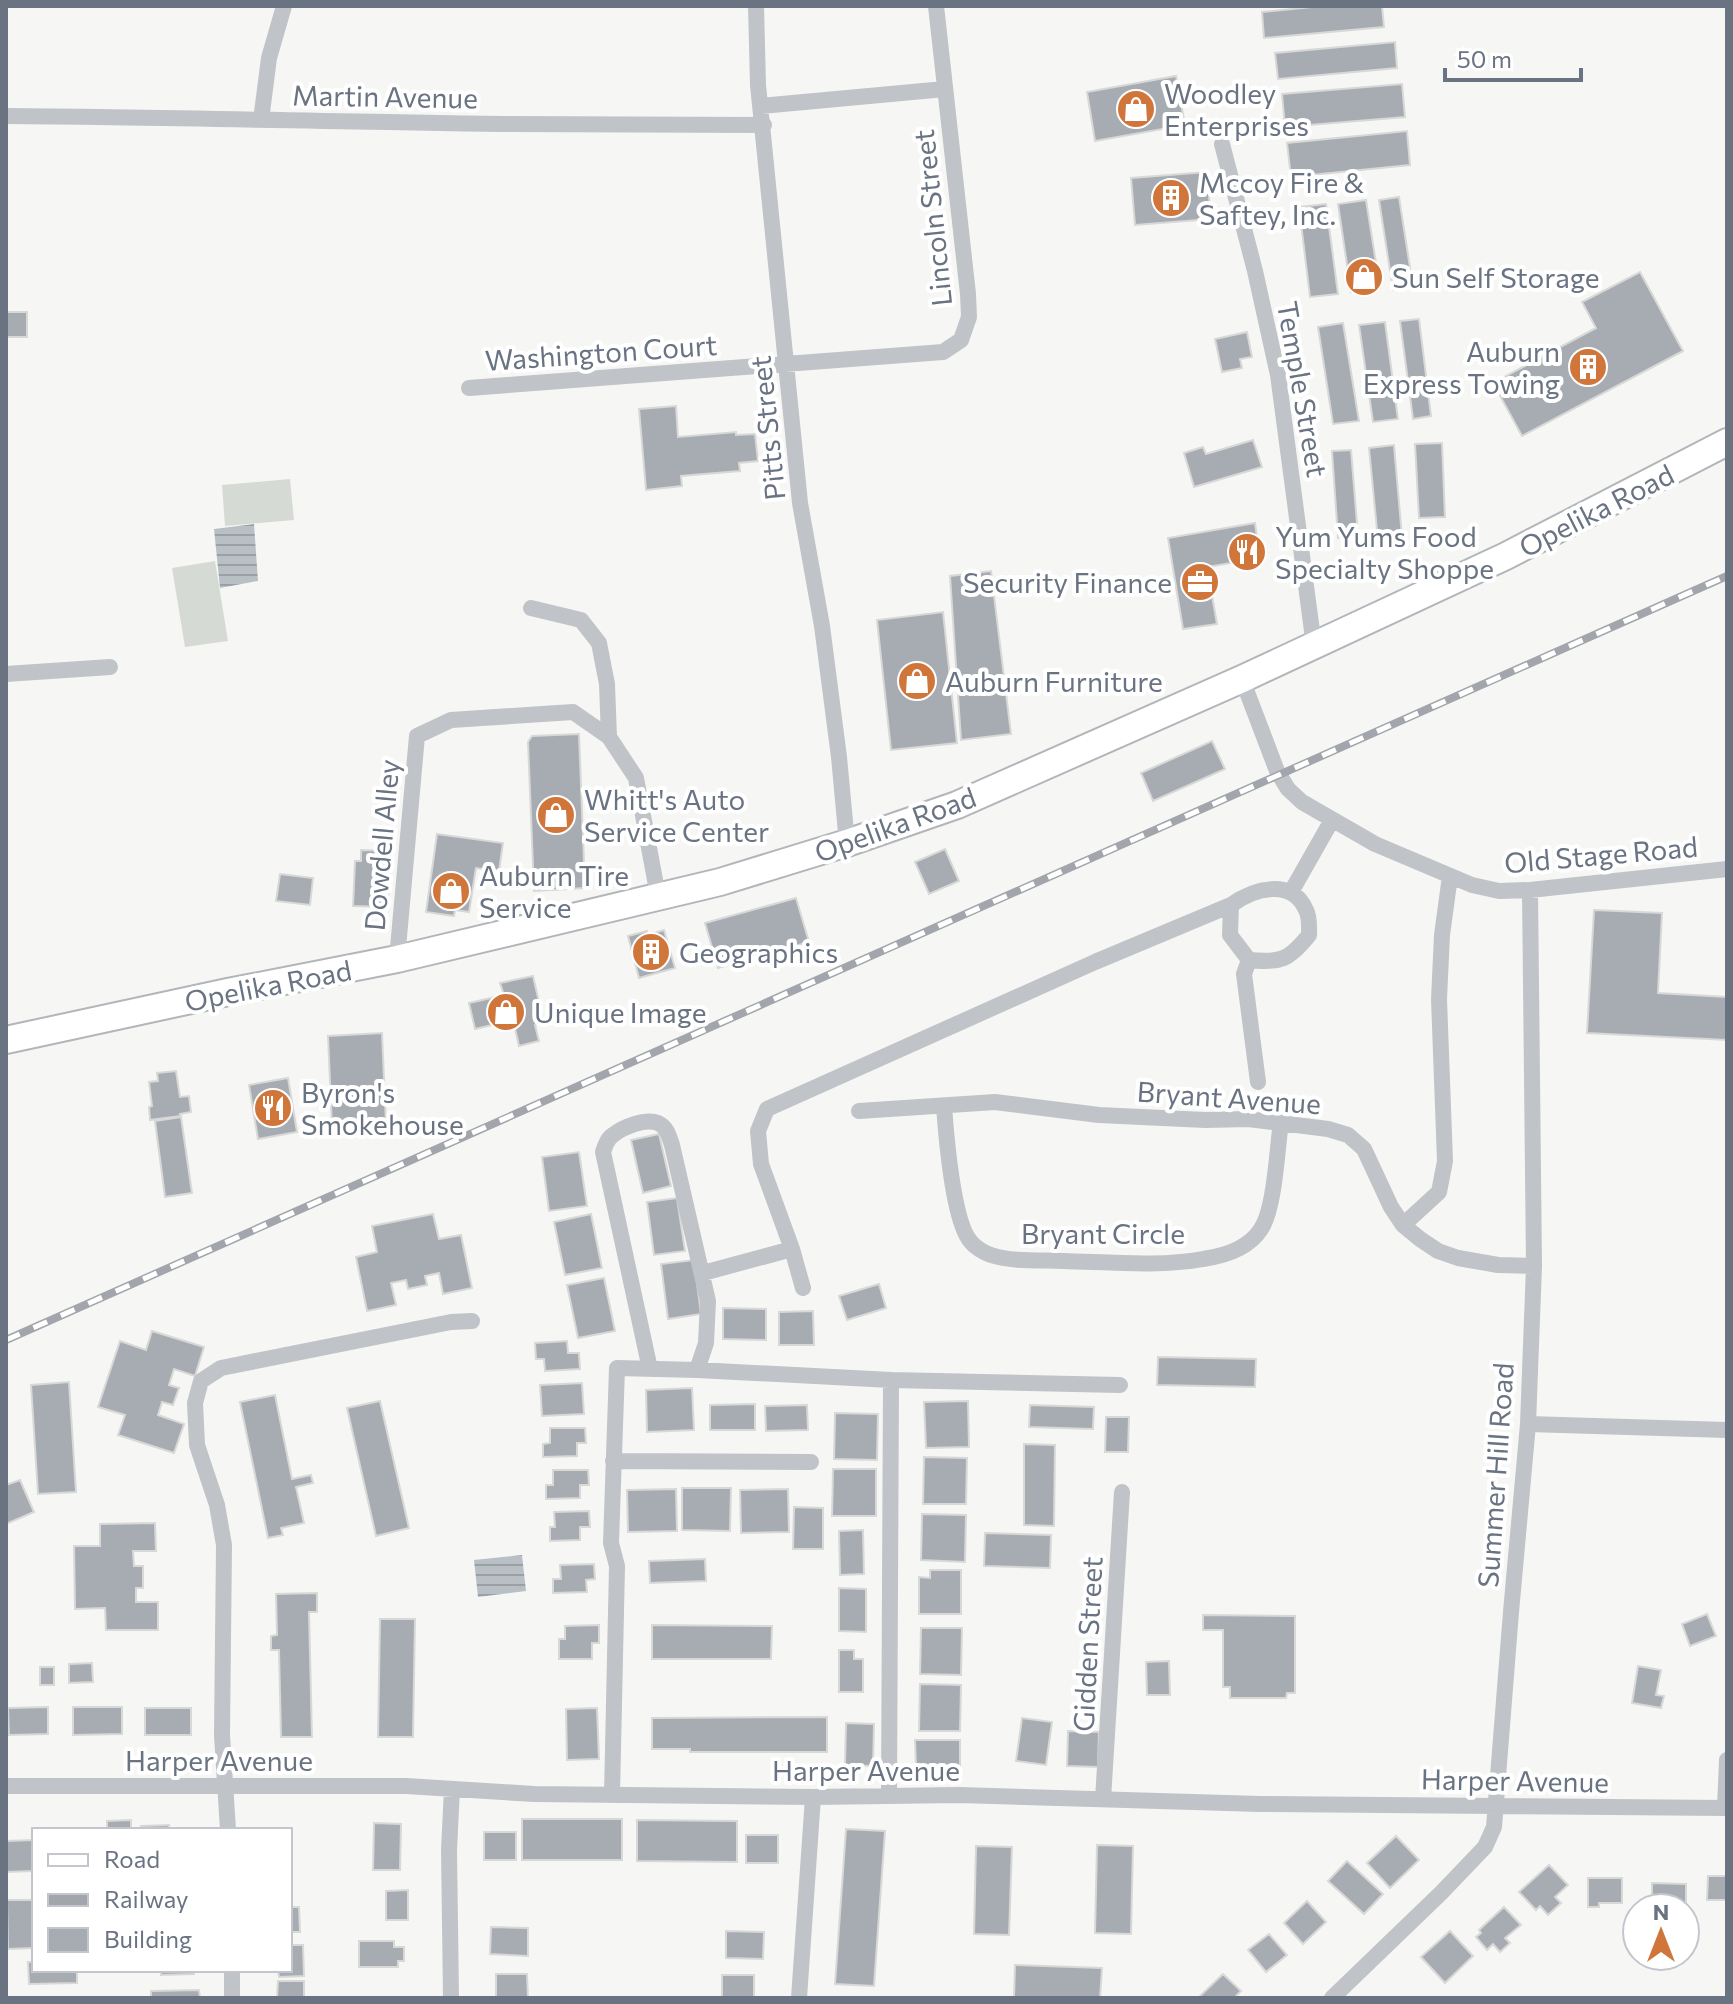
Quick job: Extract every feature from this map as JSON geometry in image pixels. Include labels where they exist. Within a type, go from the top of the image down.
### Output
[{"type":"main road","name":"Opelika Road","points":[[6,1040],[397,959],[720,882],[957,805],[1242,679],[1506,556],[1727,442]]},
{"type":"street","points":[[261,120],[269,58],[284,6]]},
{"type":"street","name":"Pitts Street","points":[[756,6],[758,85],[800,503],[822,626],[847,843]]},
{"type":"street","name":"Lincoln Street","points":[[786,363],[943,352],[961,340],[969,317],[968,294],[936,6]]},
{"type":"street","points":[[761,106],[945,89]]},
{"type":"street","name":"Martin Avenue","points":[[6,116],[764,125]]},
{"type":"street","name":"Temple Street","points":[[1222,144],[1278,375],[1314,646]]},
{"type":"street","name":"Washington Court","points":[[469,388],[786,363]]},
{"type":"street","points":[[531,608],[581,620],[599,643],[607,684],[609,737],[636,778],[658,896]]},
{"type":"street","points":[[6,674],[110,667]]},
{"type":"street","name":"Old Stage Road","points":[[1242,679],[1277,771],[1288,789],[1302,802],[1375,844],[1472,885],[1499,891],[1530,890],[1727,869]]},
{"type":"street","name":"Dowdell Alley","points":[[397,959],[417,736],[451,720],[573,712],[609,737]]},
{"type":"street","points":[[1291,892],[1332,820]]},
{"type":"street","points":[[1403,1225],[1439,1192],[1445,1161],[1439,999],[1442,935],[1450,876]]},
{"type":"street","points":[[803,1288],[761,1164],[758,1131],[767,1109],[1095,962],[1231,905],[1245,895],[1268,888],[1291,892],[1308,913],[1309,935],[1295,953],[1280,960],[1249,960],[1230,935],[1231,905]]},
{"type":"street","name":"Summer Hill Road","points":[[1332,1998],[1485,1847],[1494,1827],[1528,1424],[1534,1266],[1530,890]]},
{"type":"street","points":[[1249,960],[1244,974],[1258,1082]]},
{"type":"street","name":"Bryant Avenue","points":[[859,1111],[995,1102],[1099,1115],[1248,1119],[1328,1129],[1348,1135],[1364,1149],[1391,1207],[1403,1225],[1438,1251],[1498,1265],[1534,1266]]},
{"type":"street","name":"Bryant Circle","points":[[944,1106],[948,1158],[961,1221],[969,1241],[988,1255],[1010,1259],[1202,1260],[1243,1246],[1261,1230],[1270,1210],[1281,1122]]},
{"type":"street","points":[[650,1369],[603,1152],[614,1134],[646,1122],[658,1123],[668,1131],[703,1273],[708,1301],[706,1343],[697,1370]]},
{"type":"street","points":[[703,1273],[792,1249]]},
{"type":"street","points":[[228,1828],[222,1735],[224,1545],[217,1505],[197,1445],[195,1403],[201,1381],[221,1368],[451,1322],[472,1321]]},
{"type":"street","points":[[612,1795],[617,1566],[611,1543],[617,1368],[891,1380],[1120,1385]]},
{"type":"street","points":[[889,1796],[891,1380]]},
{"type":"street","points":[[1528,1424],[1727,1430]]},
{"type":"street","points":[[613,1461],[811,1462]]},
{"type":"street","name":"Gidden Street","points":[[1103,1799],[1122,1492]]},
{"type":"street","points":[[1726,1808],[1727,1760]]},
{"type":"street","name":"Harper Avenue","points":[[6,1786],[406,1786],[534,1794],[959,1795],[1260,1804],[1726,1808]]},
{"type":"street","points":[[451,1998],[449,1850],[452,1789]]},
{"type":"street","points":[[799,1998],[813,1797]]},
{"type":"street","points":[[232,1972],[232,1998]]},
{"type":"shaded area","points":[[290,479],[294,520],[225,526],[222,485]]},
{"type":"shaded area","points":[[254,524],[258,581],[220,588],[214,529]]},
{"type":"shaded area","points":[[215,561],[228,641],[185,647],[172,568]]},
{"type":"shaded area","points":[[522,1555],[526,1591],[478,1597],[474,1560]]},
{"type":"building","points":[[1322,6],[1382,6],[1384,27],[1264,38],[1262,12]]},
{"type":"building","points":[[1395,42],[1397,68],[1278,79],[1275,53]]},
{"type":"building","name":"Woodley Enterprises","points":[[1176,76],[1185,125],[1095,141],[1087,92]]},
{"type":"building","points":[[1402,84],[1405,117],[1285,127],[1282,94]]},
{"type":"building","points":[[1407,131],[1410,165],[1291,177],[1287,143]]},
{"type":"building","name":"Mccoy Fire & Saftey, Inc.","points":[[1207,172],[1211,219],[1135,225],[1131,178]]},
{"type":"building","points":[[1399,197],[1413,287],[1393,290],[1379,200]]},
{"type":"building","points":[[1366,200],[1380,288],[1351,292],[1338,204]]},
{"type":"building","points":[[1326,204],[1338,294],[1310,297],[1299,207]]},
{"type":"building","name":"Auburn Express Towing","points":[[1640,272],[1683,351],[1522,436],[1493,383],[1596,328],[1582,302]]},
{"type":"building","points":[[6,312],[27,312],[27,337],[6,337]]},
{"type":"building","points":[[1419,319],[1431,416],[1413,419],[1400,321]]},
{"type":"building","points":[[1385,322],[1398,419],[1373,422],[1359,325]]},
{"type":"building","points":[[1343,323],[1359,421],[1333,424],[1318,327]]},
{"type":"building","points":[[1247,332],[1252,357],[1240,359],[1242,368],[1222,372],[1215,339]]},
{"type":"building","points":[[676,406],[678,437],[736,432],[736,435],[755,434],[758,461],[739,463],[740,471],[681,476],[682,486],[646,490],[639,409]]},
{"type":"building","points":[[1253,440],[1262,467],[1194,487],[1184,453],[1203,447],[1206,454]]},
{"type":"building","points":[[1442,443],[1445,517],[1419,518],[1415,444]]},
{"type":"building","points":[[1394,445],[1402,537],[1378,540],[1369,448]]},
{"type":"building","points":[[1351,450],[1358,536],[1338,538],[1332,451]]},
{"type":"building","points":[[1255,523],[1260,558],[1207,567],[1217,624],[1183,629],[1168,538]]},
{"type":"building","points":[[991,571],[1011,734],[961,740],[950,576]]},
{"type":"building","name":"Auburn Furniture","points":[[943,612],[957,743],[891,750],[877,620]]},
{"type":"building","name":"Whitt's Auto Service Center","points":[[579,734],[585,888],[534,891],[528,742],[532,736]]},
{"type":"building","points":[[1212,741],[1225,769],[1153,801],[1141,773]]},
{"type":"building","name":"Auburn Tire Service","points":[[437,834],[503,843],[499,871],[476,868],[469,912],[455,910],[454,916],[426,912]]},
{"type":"building","points":[[945,849],[959,881],[929,894],[915,862]]},
{"type":"building","points":[[361,850],[390,851],[388,907],[353,906],[355,861],[361,861]]},
{"type":"building","points":[[280,874],[313,878],[310,905],[276,901]]},
{"type":"building","points":[[796,898],[809,942],[718,968],[705,923]]},
{"type":"building","points":[[1594,910],[1662,913],[1658,993],[1727,997],[1727,1040],[1587,1033]]},
{"type":"building","name":"Geographics","points":[[664,930],[675,968],[639,978],[628,936]]},
{"type":"building","name":"Unique Image","points":[[533,976],[544,1023],[535,1025],[539,1041],[519,1046],[513,1020],[475,1029],[469,1003],[504,995],[500,983]]},
{"type":"building","points":[[382,1033],[386,1124],[332,1127],[328,1036]]},
{"type":"building","points":[[176,1071],[180,1097],[189,1096],[191,1112],[150,1120],[149,1082],[158,1081],[157,1073]]},
{"type":"building","name":"Byron's Smokehouse","points":[[288,1078],[297,1132],[258,1139],[249,1085]]},
{"type":"building","points":[[181,1117],[192,1193],[165,1197],[155,1121]]},
{"type":"building","points":[[659,1134],[671,1186],[643,1193],[631,1140]]},
{"type":"building","points":[[579,1152],[587,1206],[549,1211],[542,1157]]},
{"type":"building","points":[[677,1198],[685,1251],[654,1255],[647,1202]]},
{"type":"building","points":[[433,1214],[439,1239],[461,1235],[472,1288],[443,1294],[439,1273],[425,1276],[427,1285],[408,1289],[406,1280],[391,1283],[396,1305],[367,1311],[356,1257],[377,1252],[372,1226]]},
{"type":"building","points":[[591,1214],[602,1268],[565,1275],[554,1222]]},
{"type":"building","points":[[694,1260],[701,1314],[668,1319],[661,1264]]},
{"type":"building","points":[[604,1278],[615,1331],[578,1338],[567,1285]]},
{"type":"building","points":[[879,1284],[886,1308],[847,1320],[839,1296]]},
{"type":"building","points":[[723,1308],[766,1309],[766,1340],[723,1339]]},
{"type":"building","points":[[813,1311],[814,1345],[779,1345],[779,1312]]},
{"type":"building","points":[[152,1331],[204,1347],[195,1376],[174,1369],[169,1385],[179,1388],[173,1405],[162,1402],[158,1415],[184,1424],[174,1453],[118,1435],[125,1415],[98,1407],[120,1341],[146,1350]]},
{"type":"building","points":[[567,1341],[568,1353],[579,1353],[580,1369],[545,1371],[544,1359],[536,1359],[535,1343]]},
{"type":"building","points":[[1158,1357],[1256,1359],[1255,1387],[1157,1385]]},
{"type":"building","points":[[69,1382],[76,1492],[38,1494],[31,1385]]},
{"type":"building","points":[[582,1383],[584,1414],[542,1416],[540,1385]]},
{"type":"building","points":[[692,1388],[694,1430],[647,1432],[646,1390]]},
{"type":"building","points":[[275,1395],[292,1479],[311,1475],[313,1483],[296,1487],[304,1523],[281,1528],[283,1535],[268,1538],[240,1402]]},
{"type":"building","points":[[380,1401],[409,1528],[376,1536],[347,1408]]},
{"type":"building","points":[[968,1401],[969,1447],[926,1448],[924,1402]]},
{"type":"building","points":[[755,1404],[755,1430],[710,1430],[710,1405]]},
{"type":"building","points":[[807,1405],[808,1430],[766,1431],[765,1406]]},
{"type":"building","points":[[1030,1405],[1094,1407],[1093,1429],[1029,1427]]},
{"type":"building","points":[[835,1413],[878,1414],[877,1460],[834,1459]]},
{"type":"building","points":[[1106,1417],[1129,1417],[1128,1452],[1105,1452]]},
{"type":"building","points":[[550,1428],[585,1428],[586,1443],[577,1443],[577,1456],[543,1457],[543,1444],[550,1443]]},
{"type":"building","points":[[1024,1444],[1055,1445],[1054,1526],[1024,1525]]},
{"type":"building","points":[[924,1457],[967,1458],[966,1504],[923,1504]]},
{"type":"building","points":[[833,1469],[876,1469],[876,1516],[832,1516]]},
{"type":"building","points":[[553,1470],[588,1470],[589,1485],[580,1485],[580,1498],[546,1499],[546,1485],[553,1485]]},
{"type":"building","points":[[20,1480],[34,1512],[6,1524],[6,1485]]},
{"type":"building","points":[[682,1488],[731,1488],[730,1531],[682,1530]]},
{"type":"building","points":[[676,1489],[677,1531],[628,1532],[627,1490]]},
{"type":"building","points":[[788,1489],[789,1532],[741,1533],[740,1490]]},
{"type":"building","points":[[794,1507],[823,1508],[823,1549],[793,1549]]},
{"type":"building","points":[[589,1511],[590,1527],[580,1527],[580,1540],[550,1541],[550,1527],[555,1527],[554,1512]]},
{"type":"building","points":[[922,1514],[966,1515],[965,1562],[921,1560]]},
{"type":"building","points":[[155,1523],[156,1551],[133,1551],[134,1566],[143,1566],[143,1588],[136,1588],[136,1602],[158,1602],[158,1630],[106,1630],[105,1608],[75,1609],[74,1546],[100,1546],[100,1524]]},
{"type":"building","points":[[863,1530],[864,1574],[840,1575],[839,1531]]},
{"type":"building","points":[[985,1533],[1051,1535],[1050,1568],[984,1566]]},
{"type":"building","points":[[705,1559],[706,1581],[650,1583],[649,1561]]},
{"type":"building","points":[[594,1564],[595,1579],[586,1580],[587,1592],[553,1593],[553,1579],[561,1579],[560,1565]]},
{"type":"building","points":[[930,1570],[961,1570],[961,1614],[919,1614],[919,1577],[930,1578]]},
{"type":"building","points":[[839,1588],[866,1589],[866,1632],[839,1631]]},
{"type":"building","points":[[317,1593],[317,1612],[309,1612],[312,1737],[281,1737],[279,1650],[271,1650],[271,1636],[277,1635],[276,1594]]},
{"type":"building","points":[[1707,1614],[1716,1636],[1690,1646],[1682,1624]]},
{"type":"building","points":[[1203,1615],[1295,1616],[1295,1693],[1287,1693],[1286,1698],[1230,1698],[1230,1687],[1223,1687],[1223,1630],[1203,1630]]},
{"type":"building","points":[[380,1619],[415,1619],[413,1737],[378,1737]]},
{"type":"building","points":[[599,1625],[599,1643],[592,1643],[592,1659],[559,1659],[559,1639],[565,1639],[565,1626]]},
{"type":"building","points":[[652,1625],[772,1626],[771,1659],[652,1659]]},
{"type":"building","points":[[921,1628],[962,1628],[961,1675],[920,1674]]},
{"type":"building","points":[[839,1650],[854,1650],[854,1659],[863,1659],[863,1692],[839,1692]]},
{"type":"building","points":[[1169,1661],[1170,1695],[1147,1695],[1146,1662]]},
{"type":"building","points":[[92,1663],[93,1682],[69,1683],[69,1664]]},
{"type":"building","points":[[1638,1666],[1661,1670],[1656,1695],[1664,1696],[1661,1708],[1632,1703]]},
{"type":"building","points":[[40,1667],[54,1667],[54,1685],[40,1685]]},
{"type":"building","points":[[920,1684],[961,1685],[960,1731],[919,1731]]},
{"type":"building","points":[[48,1707],[48,1734],[9,1735],[8,1708]]},
{"type":"building","points":[[73,1707],[122,1707],[122,1734],[73,1735]]},
{"type":"building","points":[[145,1708],[191,1708],[191,1735],[145,1735]]},
{"type":"building","points":[[597,1708],[599,1759],[567,1760],[566,1709]]},
{"type":"building","points":[[827,1717],[827,1752],[652,1749],[652,1718]]},
{"type":"building","points":[[1022,1718],[1052,1722],[1046,1765],[1016,1761]]},
{"type":"building","points":[[846,1723],[874,1724],[873,1766],[845,1765]]},
{"type":"building","points":[[1068,1731],[1099,1732],[1098,1767],[1067,1766]]},
{"type":"building","points":[[915,1740],[960,1740],[960,1766],[916,1766]]},
{"type":"building","points":[[522,1819],[622,1819],[622,1860],[522,1860]]},
{"type":"building","points":[[131,1820],[131,1828],[107,1828],[107,1821]]},
{"type":"building","points":[[637,1820],[737,1821],[737,1862],[637,1861]]},
{"type":"building","points":[[374,1823],[401,1824],[400,1870],[373,1870]]},
{"type":"building","points":[[169,1825],[169,1828],[141,1828]]},
{"type":"building","points":[[846,1829],[885,1831],[874,1986],[835,1984]]},
{"type":"building","points":[[484,1832],[516,1832],[516,1860],[484,1860]]},
{"type":"building","points":[[746,1835],[778,1835],[778,1863],[746,1863]]},
{"type":"building","points":[[1396,1836],[1419,1860],[1390,1888],[1367,1863]]},
{"type":"building","points":[[32,1840],[32,1871],[6,1872],[6,1841]]},
{"type":"building","points":[[1097,1845],[1133,1846],[1131,1934],[1095,1933]]},
{"type":"building","points":[[976,1846],[1012,1847],[1009,1935],[974,1934]]},
{"type":"building","points":[[1347,1861],[1383,1894],[1364,1914],[1328,1881]]},
{"type":"building","points":[[1549,1865],[1568,1885],[1555,1897],[1561,1903],[1548,1915],[1540,1906],[1536,1910],[1519,1892]]},
{"type":"building","points":[[1708,1876],[1727,1876],[1727,1900],[1707,1900]]},
{"type":"building","points":[[1588,1878],[1622,1878],[1621,1903],[1599,1903],[1599,1907],[1588,1907]]},
{"type":"building","points":[[1652,1883],[1686,1884],[1686,1892],[1652,1892]]},
{"type":"building","points":[[408,1890],[408,1920],[386,1920],[386,1891]]},
{"type":"building","points":[[7,1900],[32,1900],[32,1948],[8,1949]]},
{"type":"building","points":[[1307,1901],[1326,1922],[1303,1944],[1284,1923]]},
{"type":"building","points":[[292,1907],[299,1907],[300,1932],[292,1932]]},
{"type":"building","points":[[1504,1907],[1521,1925],[1505,1938],[1510,1943],[1500,1952],[1493,1944],[1487,1950],[1476,1937],[1481,1933],[1479,1930]]},
{"type":"building","points":[[491,1927],[528,1928],[528,1956],[490,1954]]},
{"type":"building","points":[[726,1931],[764,1932],[763,1959],[726,1958]]},
{"type":"building","points":[[1450,1931],[1473,1956],[1445,1983],[1421,1957]]},
{"type":"building","points":[[1269,1934],[1287,1955],[1266,1972],[1248,1950]]},
{"type":"building","points":[[359,1941],[394,1941],[394,1947],[404,1947],[404,1961],[398,1961],[398,1967],[359,1967]]},
{"type":"building","points":[[292,1945],[303,1945],[304,1976],[279,1977],[278,1972],[292,1972]]},
{"type":"building","points":[[28,1962],[32,1962],[32,1972],[77,1972],[77,1983],[29,1984]]},
{"type":"building","points":[[1015,1965],[1102,1968],[1100,1998],[1014,1998]]},
{"type":"building","points":[[161,1972],[194,1972],[194,1974],[161,1975]]},
{"type":"building","points":[[496,1974],[527,1974],[528,1998],[496,1998]]},
{"type":"building","points":[[1223,1974],[1241,1991],[1234,1998],[1198,1998]]},
{"type":"building","points":[[722,1975],[754,1975],[754,1998],[722,1998]]},
{"type":"building","points":[[278,1981],[304,1981],[304,1998],[277,1998]]},
{"type":"building","points":[[199,1990],[200,1998],[151,1998],[151,1991]]},
{"type":"railway","points":[[6,1340],[1727,576]]},
{"type":"place","name":"Woodley Enterprises","points":[[1136,109]]},
{"type":"place","name":"Mccoy Fire & Saftey, Inc.","points":[[1171,198]]},
{"type":"place","name":"Sun Self Storage","points":[[1364,277]]},
{"type":"place","name":"Auburn Express Towing","points":[[1588,367]]},
{"type":"place","name":"Yum Yums Food Specialty Shoppe","points":[[1247,552]]},
{"type":"place","name":"Security Finance","points":[[1200,582]]},
{"type":"place","name":"Auburn Furniture","points":[[917,681]]},
{"type":"place","name":"Whitt's Auto Service Center","points":[[556,815]]},
{"type":"place","name":"Auburn Tire Service","points":[[451,891]]},
{"type":"place","name":"Geographics","points":[[651,952]]},
{"type":"place","name":"Unique Image","points":[[506,1012]]},
{"type":"place","name":"Byron's Smokehouse","points":[[273,1108]]}]
